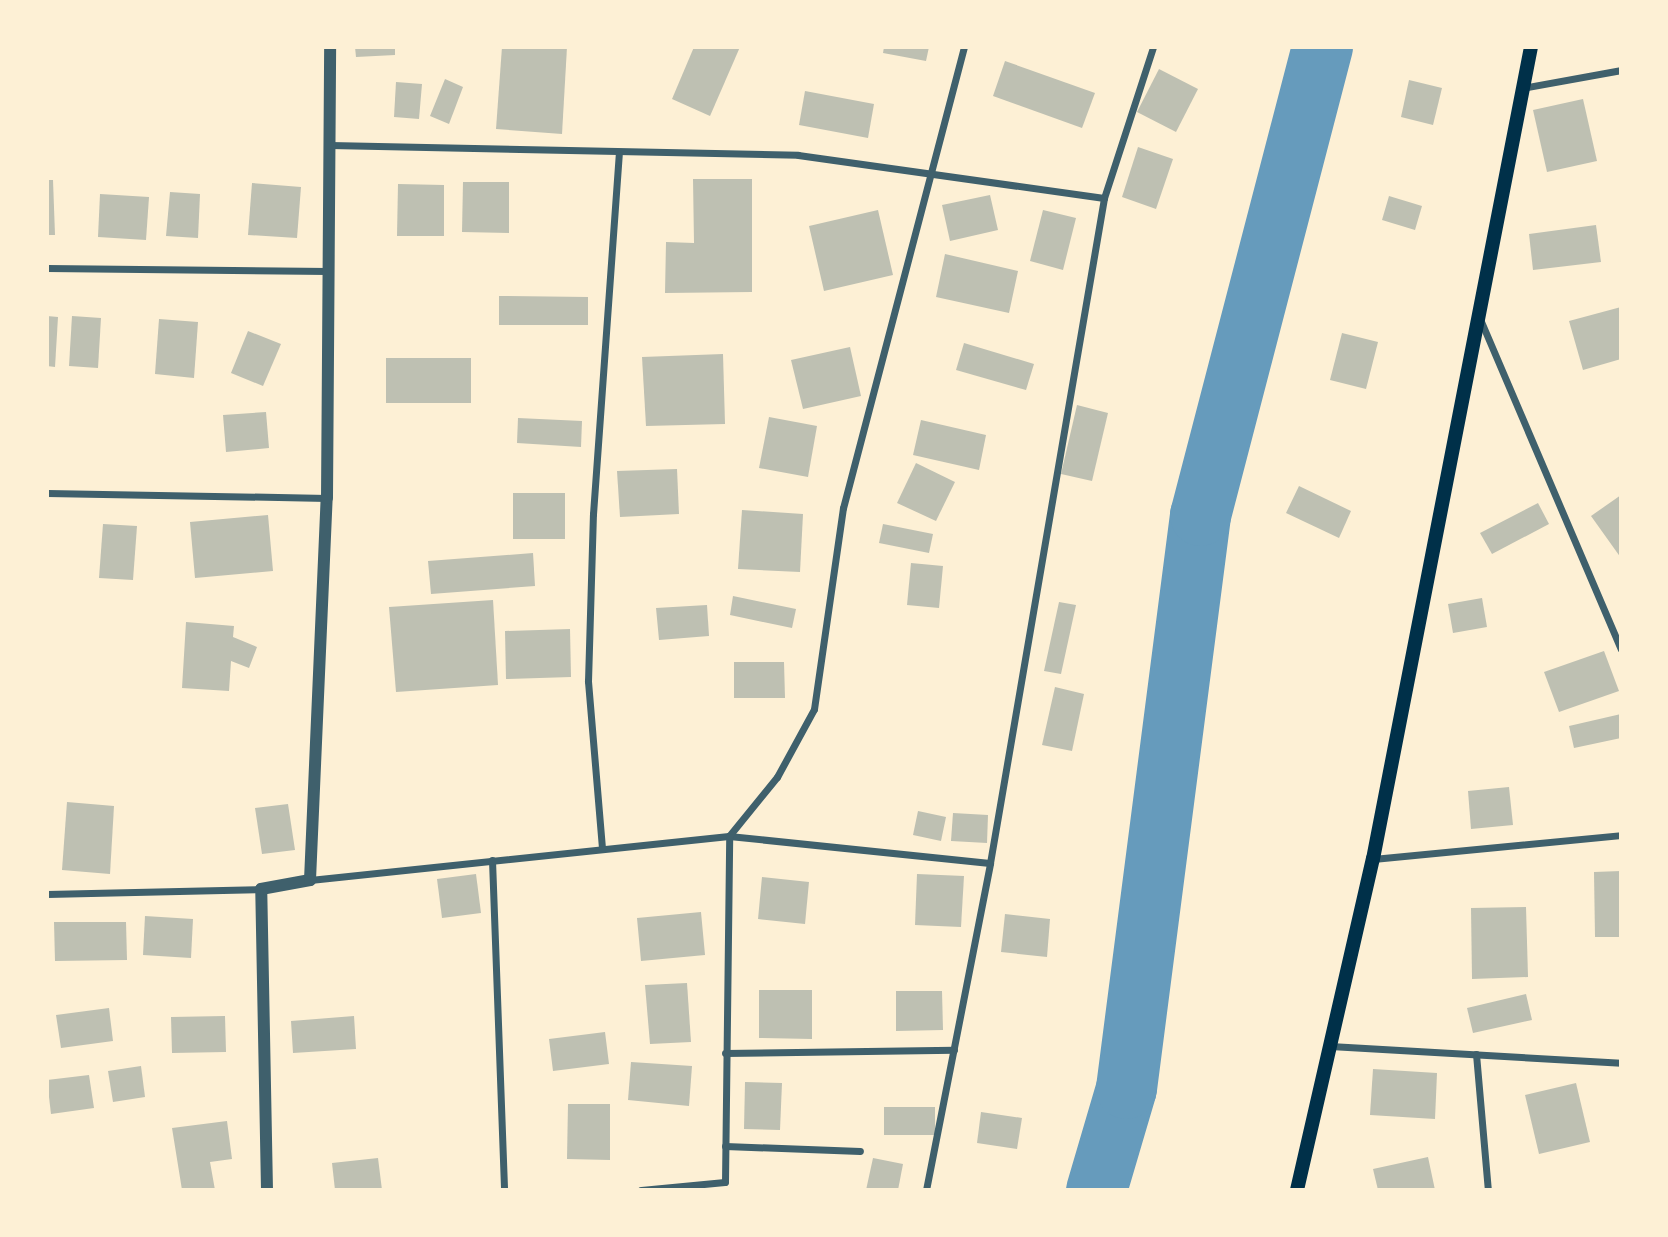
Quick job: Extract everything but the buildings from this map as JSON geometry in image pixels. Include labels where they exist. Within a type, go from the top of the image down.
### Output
[{"type":"main road","points":[[1297,1190],[1373,859],[1476,309],[1531,47]]},
{"type":"street","points":[[310,880],[327,499],[330,47]]},
{"type":"street","points":[[641,1190],[725,1186],[729,836],[777,776],[814,709],[843,508],[964,47]]},
{"type":"street","points":[[926,1190],[990,863],[1104,198],[1153,47]]},
{"type":"street","points":[[1522,88],[1621,70]]},
{"type":"street","points":[[330,145],[619,155],[798,155],[1104,198]]},
{"type":"street","points":[[602,848],[589,667],[619,155]]},
{"type":"street","points":[[47,268],[328,271]]},
{"type":"street","points":[[1476,309],[1621,649]]},
{"type":"street","points":[[47,493],[327,499]]},
{"type":"street","points":[[1373,859],[1621,835]]},
{"type":"street","points":[[47,894],[261,889],[310,880],[729,836],[990,863]]},
{"type":"street","points":[[492,860],[504,1190]]},
{"type":"street","points":[[261,889],[267,1190]]},
{"type":"street","points":[[1330,1046],[1621,1063]]},
{"type":"street","points":[[725,1053],[954,1050]]},
{"type":"street","points":[[1476,1054],[1488,1190]]},
{"type":"street","points":[[725,1146],[860,1151]]},
{"type":"waterway","points":[[1096,1190],[1126,1088],[1200,515],[1322,47]]}]
